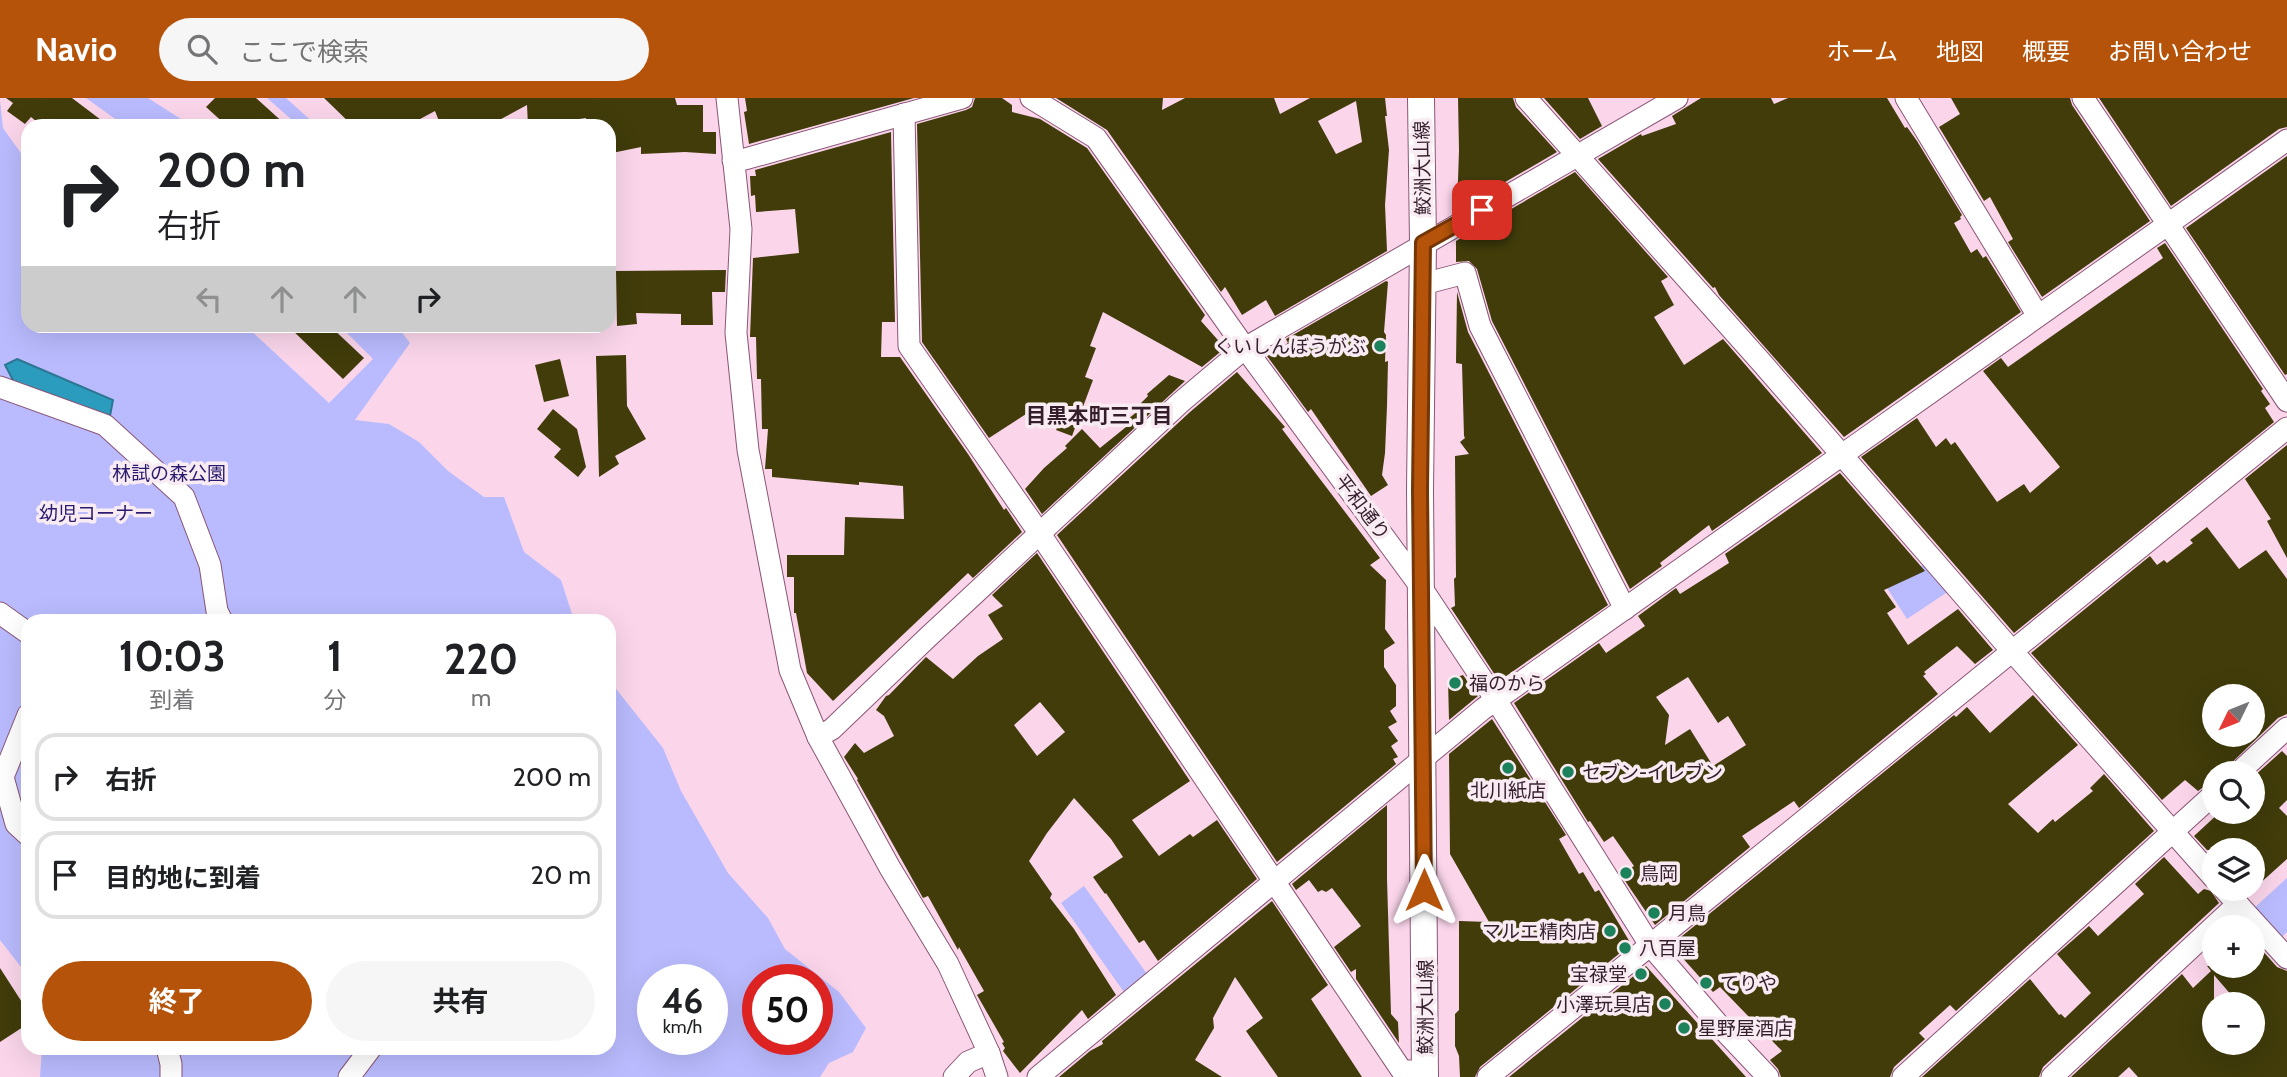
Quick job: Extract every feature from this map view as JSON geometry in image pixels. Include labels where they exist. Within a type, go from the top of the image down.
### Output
[{"type":"main road","name":"鮫洲大山線","points":[[1421,98],[1423,284],[1420,490],[1426,1074]]},
{"type":"street","points":[[727,98],[741,229],[736,334],[748,450],[790,670],[818,737],[890,868],[948,964],[997,1077]]},
{"type":"street","points":[[733,160],[745,159],[962,98]]},
{"type":"street","name":"平和通り","points":[[1031,98],[1096,138],[1245,348],[1423,590],[1496,700],[1650,946],[1768,1077]]},
{"type":"street","points":[[1526,98],[2202,865]]},
{"type":"street","points":[[818,737],[832,729],[1181,402],[1245,348],[1677,98]]},
{"type":"street","points":[[1906,98],[2038,316]]},
{"type":"street","points":[[2083,98],[2287,401]]},
{"type":"street","points":[[904,114],[909,346],[1040,534],[1402,1071],[1426,1074]]},
{"type":"street","points":[[1038,1077],[1496,700],[2287,140]]},
{"type":"street","points":[[1423,284],[1465,273],[1480,326],[1625,609]]},
{"type":"street","points":[[0,387],[104,425],[184,497],[210,565],[218,614]]},
{"type":"street","points":[[1488,1077],[2287,428]]},
{"type":"street","points":[[0,613],[21,628]]},
{"type":"street","points":[[2251,761],[2287,728]]},
{"type":"street","points":[[21,732],[3,777],[16,824],[21,829]]},
{"type":"street","points":[[1903,1077],[2202,805]]},
{"type":"street","points":[[2052,1077],[2227,901]]},
{"type":"street","points":[[2235,901],[2287,958]]},
{"type":"street","points":[[954,1077],[968,1062],[989,1054]]},
{"type":"street","points":[[169,1055],[171,1077]]},
{"type":"street","points":[[349,1077],[366,1055]]},
{"type":"green space","points":[[86,98],[148,98],[181,119],[115,119]]},
{"type":"green space","points":[[267,98],[286,98],[309,119],[291,119]]},
{"type":"green space","name":"林試の森公園","points":[[0,100],[3,128],[21,153],[21,333],[254,333],[329,403],[373,359],[347,333],[402,333],[410,343],[355,420],[389,424],[419,442],[448,471],[484,497],[504,497],[524,552],[561,580],[572,614],[21,614],[21,967],[0,940]]},
{"type":"green space","points":[[1926,563],[1949,591],[1907,619],[1887,588]]},
{"type":"green space","points":[[616,689],[663,748],[681,791],[728,873],[768,918],[785,949],[804,964],[742,964],[742,1055],[833,1055],[833,987],[866,1028],[853,1052],[829,1063],[820,1077],[40,1077],[42,1055],[616,1055]]},
{"type":"green space","points":[[2287,878],[2287,932],[2280,939],[2265,922],[2265,915],[2258,915],[2253,909],[2265,901]]},
{"type":"green space","points":[[1084,886],[1150,978],[1126,995],[1061,903]]},
{"type":"shaded area","points":[[17,359],[113,400],[110,416],[14,382],[5,365]]},
{"type":"building","points":[[6,98],[72,98],[100,119],[31,117],[21,121],[7,111],[13,103]]},
{"type":"building","points":[[215,98],[256,98],[279,119],[219,119],[206,107]]},
{"type":"building","points":[[324,98],[675,98],[677,105],[703,105],[703,132],[716,132],[716,154],[641,154],[641,147],[616,152],[616,119],[528,119],[527,105],[501,119],[438,119],[435,111],[420,119],[346,119]]},
{"type":"building","points":[[745,98],[914,98],[749,144],[744,112],[747,111]]},
{"type":"building","points":[[975,98],[1002,98],[1012,105],[1012,112],[1040,119],[1087,148],[1205,315],[1201,321],[1225,348],[1202,367],[1103,312],[1090,346],[1096,348],[1085,377],[1093,380],[1072,436],[1056,430],[1058,426],[1026,414],[989,438],[922,342],[917,124],[966,110],[972,107]]},
{"type":"building","points":[[1056,98],[1163,98],[1162,110],[1185,98],[1274,98],[1280,114],[1310,98],[1385,98],[1389,150],[1385,205],[1387,251],[1275,316],[1266,300],[1242,315],[1225,287],[1221,292],[1107,130]],"holes":[[[1356,101],[1362,142],[1336,154],[1318,121]]]},
{"type":"building","points":[[1458,98],[1513,98],[1516,107],[1557,152],[1457,210]]},
{"type":"building","points":[[1544,98],[1588,98],[1602,126],[1580,139]]},
{"type":"building","points":[[1701,98],[1771,98],[1774,104],[1788,98],[1887,98],[1962,215],[1961,219],[1954,223],[1971,253],[1977,249],[1983,258],[1986,256],[2021,312],[1844,437],[1719,295],[1715,287],[1713,288],[1598,159],[1641,134],[1642,136],[1676,124],[1672,116]]},
{"type":"building","points":[[1951,98],[2070,98],[2072,105],[2150,221],[2042,297],[2008,242],[2013,239],[1990,197],[1984,201],[1939,127],[1960,114]]},
{"type":"building","points":[[2099,98],[2287,98],[2287,127],[2279,129],[2171,206]]},
{"type":"building","points":[[891,132],[895,322],[882,322],[881,357],[900,357],[1004,510],[1006,508],[1022,532],[973,578],[968,573],[833,701],[807,673],[794,613],[794,577],[787,577],[787,555],[844,555],[845,517],[904,519],[903,486],[772,477],[772,469],[765,469],[768,429],[762,429],[761,379],[757,379],[756,337],[750,337],[753,258],[799,253],[795,209],[756,212],[755,195],[751,196],[750,176],[756,176],[755,170]]},
{"type":"building","points":[[2287,156],[2287,374],[2285,375],[2186,228]]},
{"type":"building","points":[[1575,172],[1668,277],[1661,281],[1674,305],[1654,317],[1684,365],[1723,339],[1822,453],[1712,531],[1709,525],[1660,563],[1662,566],[1630,589],[1492,321],[1477,269],[1469,261],[1456,262],[1456,241]]},
{"type":"building","points":[[2165,243],[2263,389],[2261,391],[2270,404],[2265,408],[2274,422],[2014,633],[1861,457],[1917,418],[1936,447],[1946,438],[1951,445],[1955,442],[1997,502],[2024,484],[2030,493],[2060,467],[1983,371],[2001,358],[2008,367],[2163,258],[2157,248]]},
{"type":"building","points":[[726,270],[725,292],[712,292],[713,325],[681,325],[681,314],[636,313],[637,324],[617,326],[616,271]]},
{"type":"building","points":[[1386,281],[1384,332],[1385,362],[1388,361],[1382,475],[1388,485],[1371,496],[1311,409],[1308,412],[1267,356],[1288,343],[1286,339]]},
{"type":"building","points":[[1457,292],[1468,332],[1608,605],[1499,681],[1451,608],[1455,606],[1456,577],[1455,456],[1469,454],[1460,442],[1465,438],[1462,364],[1456,363]]},
{"type":"building","points":[[295,333],[337,333],[364,358],[343,379]]},
{"type":"building","points":[[626,355],[627,406],[646,439],[615,456],[619,464],[599,477],[596,356]]},
{"type":"building","points":[[560,359],[569,396],[544,402],[535,365]]},
{"type":"building","points":[[1237,372],[1285,427],[1282,429],[1380,558],[1370,565],[1386,580],[1385,629],[1395,643],[1384,650],[1384,667],[1396,685],[1396,706],[1390,711],[1397,722],[1388,727],[1398,741],[1391,746],[1398,757],[1393,759],[1396,764],[1277,862],[1057,535]]},
{"type":"building","points":[[1169,375],[1185,381],[1042,514],[1025,489],[1044,468],[1067,448],[1065,446],[1082,429],[1100,448],[1131,423],[1128,419],[1138,411],[1136,408],[1147,394]]},
{"type":"building","points":[[553,409],[577,429],[586,467],[578,477],[554,457],[561,449],[537,429]]},
{"type":"building","points":[[2287,445],[2287,558],[2267,521],[2271,519],[2245,479]]},
{"type":"building","points":[[1840,473],[1925,571],[1884,590],[1896,607],[1887,613],[1908,645],[1958,609],[1993,650],[1975,664],[1957,646],[1924,672],[1926,674],[1923,676],[1938,694],[1799,808],[1794,801],[1742,836],[1750,847],[1655,925],[1621,875],[1634,866],[1613,836],[1604,842],[1590,821],[1588,822],[1514,703],[1599,643],[1606,653],[1645,626],[1638,616],[1676,588],[1680,594],[1729,563],[1725,554]],"holes":[[[1688,677],[1718,723],[1728,716],[1746,745],[1713,766],[1690,729],[1665,745],[1669,715],[1656,697]]]},
{"type":"building","points":[[2207,527],[2239,569],[2266,550],[2287,579],[2287,714],[2278,718],[2265,731],[2265,684],[2202,684],[2202,747],[2248,747],[2233,761],[2202,761],[2202,788],[2198,791],[2185,780],[2162,800],[2031,653],[2150,556],[2157,565],[2164,560],[2167,563],[2193,543],[2190,540]]},
{"type":"building","points":[[1037,553],[1190,781],[1132,820],[1159,856],[1190,834],[1193,837],[1217,820],[1257,879],[1158,961],[1144,940],[1139,943],[1093,877],[1123,857],[1111,839],[1074,798],[1029,861],[1052,894],[1050,898],[1074,929],[1116,995],[1088,1019],[1082,1010],[1020,1073],[1003,1051],[1004,1042],[977,995],[984,991],[928,896],[923,898],[844,757],[855,743],[864,753],[894,736],[884,716],[876,710],[886,696],[926,657],[953,679],[978,656],[1003,639],[988,615],[1003,606],[992,595]],"holes":[[[1040,702],[1065,732],[1037,756],[1014,725]]]},
{"type":"building","points":[[1463,675],[1478,696],[1449,720],[1448,680]]},
{"type":"building","points":[[2033,695],[2078,745],[2008,804],[2038,833],[2093,791],[2090,788],[2104,774],[2154,831],[1956,1011],[1950,1005],[1919,1033],[1925,1039],[1894,1067],[1890,1077],[1781,1077],[1770,1060],[1782,1051],[1720,987],[1713,992],[1671,945],[1954,715],[1956,717],[1967,707],[1990,733]]},
{"type":"building","points":[[1492,719],[1566,835],[1559,839],[1579,874],[1583,872],[1595,892],[1599,890],[1631,944],[1480,1067],[1475,1077],[1460,1077],[1459,1056],[1455,1046],[1455,1014],[1459,1010],[1459,921],[1489,922],[1450,854],[1449,754]]},
{"type":"building","points":[[2282,751],[2287,756],[2287,800],[2279,808],[2287,816],[2287,859],[2265,879],[2265,838],[2202,838],[2202,845],[2194,836],[2207,824],[2265,824],[2265,766]]},
{"type":"building","points":[[1387,805],[1391,1014],[1398,1022],[1399,1043],[1356,979],[1356,969],[1351,972],[1334,947],[1361,926],[1332,888],[1326,892],[1318,892],[1309,880],[1296,890],[1292,884]]},
{"type":"building","points":[[2164,857],[2198,894],[2202,891],[2202,901],[2219,903],[2206,915],[2202,915],[2202,919],[2043,1067],[2039,1077],[1922,1077],[2030,979],[2059,1015],[2065,1018],[2091,993],[2057,954],[2089,926],[2098,936],[2144,894],[2135,884]]},
{"type":"building","points":[[1272,901],[1328,985],[1311,999],[1362,1077],[1278,1077],[1246,1031],[1263,1018],[1235,977],[1213,1018],[1214,1028],[1195,1060],[1222,1077],[1059,1077],[1090,1051],[1103,1044],[1102,1041]]},
{"type":"building","points":[[2265,954],[2277,967],[2287,971],[2287,1077],[2138,1077],[2129,1067],[2118,1077],[2071,1077],[2182,974],[2193,988],[2204,978],[2214,978],[2214,992],[2202,992],[2202,1055],[2265,1055],[2265,992],[2229,992],[2217,978],[2265,978]]},
{"type":"building","points":[[1646,966],[1746,1077],[1509,1077]]},
{"type":"building","points":[[0,968],[21,1001],[21,1028],[0,1042]]},
{"type":"place","name":"くいしんぼうがぶ","points":[[1380,346]]},
{"type":"place","name":"福のから","points":[[1455,683]]},
{"type":"place","name":"北川紙店","points":[[1508,768]]},
{"type":"place","name":"セブン-イレブン","points":[[1568,772]]},
{"type":"place","name":"鳥岡","points":[[1626,873]]},
{"type":"place","name":"月鳥","points":[[1654,913]]},
{"type":"place","name":"マルエ精肉店","points":[[1610,931]]},
{"type":"place","name":"八百屋","points":[[1625,948]]},
{"type":"place","name":"宝禄堂","points":[[1641,974]]},
{"type":"place","name":"てりや","points":[[1706,983]]},
{"type":"place","name":"小澤玩具店","points":[[1665,1004]]},
{"type":"place","name":"星野屋酒店","points":[[1684,1028]]},
{"type":"district","name":"目黒本町三丁目","points":[[1099,416]]},
{"type":"route","points":[[1424,890],[1420,490],[1423,243],[1482,210]]},
{"type":"park label","name":"幼児コーナー","points":[[96,513]]}]
